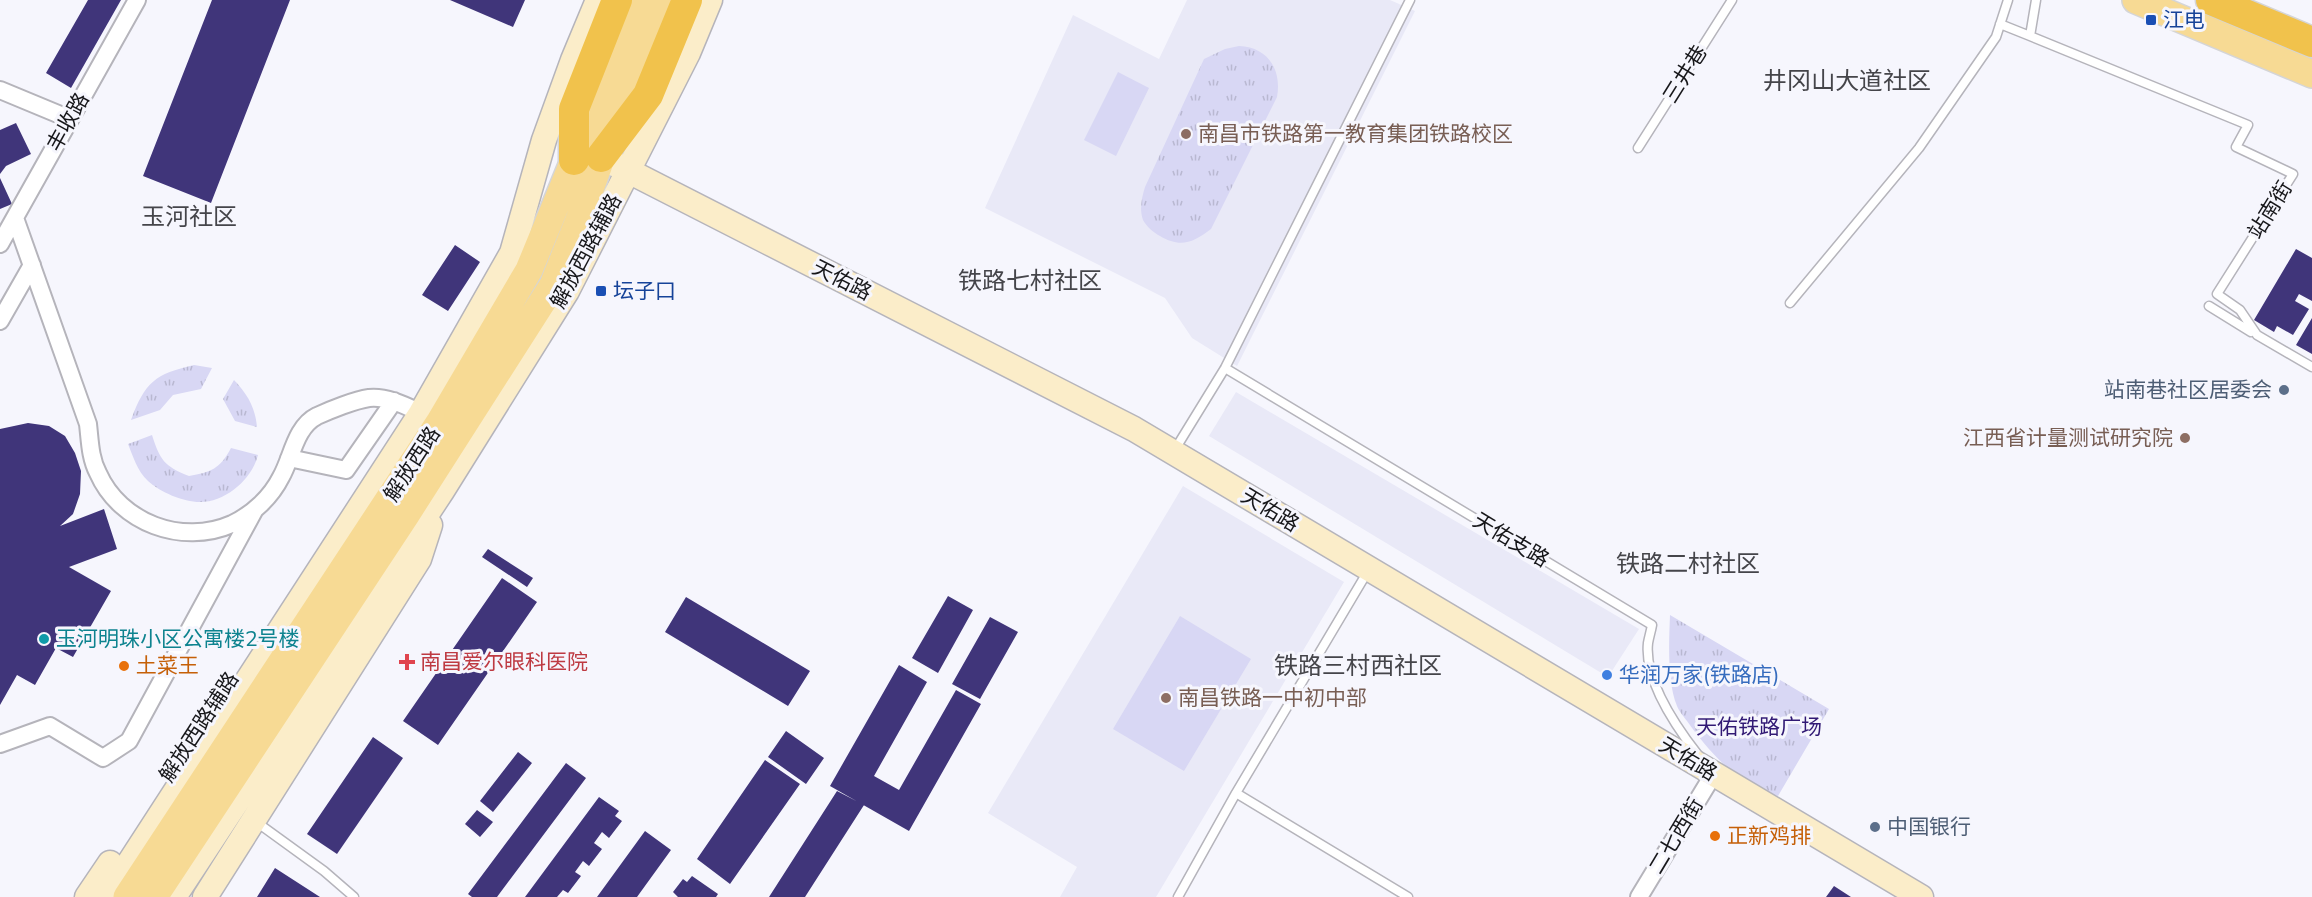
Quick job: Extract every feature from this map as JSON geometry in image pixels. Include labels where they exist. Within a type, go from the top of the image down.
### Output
[{"type":"highway","points":[[2211,0],[2312,42]]},
{"type":"highway","points":[[2256,0],[2312,23]]},
{"type":"highway","points":[[588,159],[574,110],[617,2]]},
{"type":"highway","points":[[588,159],[648,96],[681,13]]},
{"type":"main road","name":"解放西路","points":[[154,897],[406,515],[491,358],[506,309],[588,159],[661,0]]},
{"type":"main road","points":[[2136,0],[2312,74]]},
{"type":"main road","name":"解放西路","points":[[127,897],[439,423],[491,358],[527,326],[553,285],[579,220],[588,159]]},
{"type":"street","name":"丰收路","points":[[0,244],[137,0]]},
{"type":"street","name":"解放西路辅路","points":[[174,897],[442,491],[567,291],[688,53],[710,0]]},
{"type":"street","name":"解放西路辅路","points":[[107,897],[381,476],[434,390],[512,254],[544,140],[573,60],[617,2]]},
{"type":"street","points":[[0,90],[70,119]]},
{"type":"street","name":"天佑路","points":[[588,159],[628,171],[1134,429],[1921,897]]},
{"type":"street","points":[[15,218],[88,424],[95,465],[113,498],[125,510],[144,522],[163,529],[185,533],[213,530],[233,523],[268,498],[281,477],[299,435],[315,417],[370,398],[394,401],[421,412]]},
{"type":"street","points":[[506,309],[512,254]]},
{"type":"street","points":[[0,321],[32,265]]},
{"type":"street","points":[[527,326],[567,291]]},
{"type":"street","points":[[434,390],[491,358]]},
{"type":"street","points":[[490,414],[491,358]]},
{"type":"street","points":[[289,458],[346,470],[394,401]]},
{"type":"street","name":"解放西路辅路","points":[[87,897],[338,516],[381,476]]},
{"type":"street","name":"解放西路辅路","points":[[205,897],[419,559],[442,491]]},
{"type":"street","points":[[0,744],[50,726],[103,759],[129,741],[254,510]]},
{"type":"street","name":"二七西街","points":[[1639,897],[1713,775]]},
{"type":"lane","points":[[1173,453],[1225,368],[1410,0]]},
{"type":"lane","name":"三井巷","points":[[1638,148],[1732,0]]},
{"type":"lane","points":[[1790,303],[1918,148],[1996,37],[2008,0]]},
{"type":"lane","points":[[2000,24],[2030,36],[2036,0]]},
{"type":"lane","name":"站南街","points":[[2030,36],[2248,125],[2236,147],[2293,174],[2217,294],[2240,310],[2257,335],[2312,367]]},
{"type":"lane","points":[[2209,306],[2257,335]]},
{"type":"lane","name":"天佑支路","points":[[1225,368],[1652,625],[1648,645],[1652,669],[1662,701],[1680,731],[1713,775]]},
{"type":"lane","points":[[1178,897],[1236,793],[1369,569]]},
{"type":"lane","points":[[1236,793],[1408,897]]},
{"type":"lane","points":[[255,821],[324,871],[354,897]]},
{"type":"shaded area","name":"南昌市铁路第一教育集团铁路校区","points":[[1187,0],[1390,0],[1415,11],[1237,366],[1192,338],[1165,298],[985,208],[1073,15],[1159,59]]},
{"type":"shaded area","points":[[1236,392],[1639,629],[1608,677],[1209,436]]},
{"type":"shaded area","name":"南昌铁路一中初中部","points":[[1183,486],[1344,582],[1156,897],[1060,897],[1077,867],[988,813]]},
{"type":"green space","points":[[1239,46],[1258,51],[1271,62],[1277,78],[1277,97],[1211,229],[1192,241],[1180,243],[1167,240],[1153,231],[1143,220],[1141,207],[1145,187],[1204,59],[1225,49]]},
{"type":"green space","points":[[1118,72],[1149,88],[1116,156],[1084,140]]},
{"type":"green space","points":[[194,365],[212,368],[201,389],[173,395],[160,410],[131,420],[141,397],[153,382],[170,372]]},
{"type":"green space","points":[[234,380],[250,402],[255,413],[257,427],[235,421],[223,399]]},
{"type":"green space","points":[[152,435],[164,461],[189,476],[203,473],[219,465],[231,448],[258,455],[244,480],[228,493],[210,501],[186,500],[172,496],[153,485],[138,468],[128,444]]},
{"type":"green space","name":"天佑铁路广场","points":[[1670,615],[1829,709],[1778,796],[1751,785],[1726,767],[1705,745],[1679,710],[1670,674]]},
{"type":"green space","points":[[1180,616],[1251,659],[1184,771],[1113,729]]},
{"type":"building","points":[[88,0],[121,0],[71,88],[46,73]]},
{"type":"building","points":[[212,0],[290,0],[211,203],[143,176]]},
{"type":"building","points":[[450,0],[525,0],[513,27]]},
{"type":"building","points":[[16,123],[31,154],[6,166],[0,174],[0,130]]},
{"type":"building","points":[[0,178],[12,204],[0,209]]},
{"type":"building","points":[[455,245],[480,262],[448,311],[422,295]]},
{"type":"building","points":[[2296,249],[2312,258],[2312,301],[2299,294],[2295,301],[2309,309],[2293,335],[2277,326],[2274,332],[2254,320]]},
{"type":"building","points":[[2312,318],[2312,354],[2296,345]]},
{"type":"building","points":[[28,423],[49,426],[65,436],[75,453],[81,471],[80,494],[73,514],[60,526],[104,509],[117,549],[69,567],[111,591],[73,657],[56,648],[35,685],[17,675],[0,705],[0,429]]},
{"type":"building","points":[[488,549],[533,578],[527,587],[482,557]]},
{"type":"building","points":[[502,578],[537,602],[438,745],[403,721]]},
{"type":"building","points":[[948,596],[973,610],[938,673],[912,658]]},
{"type":"building","points":[[686,597],[810,671],[788,706],[665,632]]},
{"type":"building","points":[[990,617],[1018,632],[980,699],[952,684]]},
{"type":"building","points":[[899,665],[927,682],[874,776],[899,790],[956,690],[981,704],[909,831],[830,786]]},
{"type":"building","points":[[786,731],[824,758],[806,784],[768,757]]},
{"type":"building","points":[[373,737],[403,758],[337,854],[307,834]]},
{"type":"building","points":[[518,752],[532,763],[493,812],[480,801]]},
{"type":"building","points":[[765,760],[800,784],[730,884],[697,859]]},
{"type":"building","points":[[566,763],[586,778],[497,897],[472,897],[468,894]]},
{"type":"building","points":[[837,791],[864,805],[805,897],[769,897]]},
{"type":"building","points":[[599,797],[619,811],[615,816],[622,821],[609,838],[602,832],[594,843],[602,849],[589,866],[583,861],[575,872],[581,876],[568,893],[563,890],[557,897],[525,897]]},
{"type":"building","points":[[477,810],[493,822],[480,837],[465,824]]},
{"type":"building","points":[[645,831],[671,850],[637,897],[597,897]]},
{"type":"building","points":[[275,868],[320,897],[257,897]]},
{"type":"building","points":[[692,876],[718,894],[716,897],[678,897],[673,892],[683,879],[687,882]]},
{"type":"building","points":[[1834,886],[1851,897],[1826,897]]},
{"type":"place","name":"江电","points":[[2151,20]]},
{"type":"place","name":"南昌市铁路第一教育集团铁路校区","points":[[1186,134]]},
{"type":"place","name":"坛子口","points":[[601,291]]},
{"type":"place","name":"站南巷社区居委会","points":[[2284,390]]},
{"type":"place","name":"江西省计量测试研究院","points":[[2185,438]]},
{"type":"place","name":"玉河明珠小区公寓楼2号楼","points":[[44,639]]},
{"type":"place","name":"南昌爱尔眼科医院","points":[[407,662]]},
{"type":"place","name":"土菜王","points":[[124,666]]},
{"type":"place","name":"华润万家(铁路店)","points":[[1607,675]]},
{"type":"place","name":"南昌铁路一中初中部","points":[[1166,698]]},
{"type":"place","name":"中国银行","points":[[1875,827]]},
{"type":"place","name":"正新鸡排","points":[[1715,836]]},
{"type":"district","name":"井冈山大道社区","points":[[1847,81]]},
{"type":"district","name":"玉河社区","points":[[189,217]]},
{"type":"district","name":"铁路七村社区","points":[[1030,281]]},
{"type":"district","name":"铁路二村社区","points":[[1688,564]]},
{"type":"district","name":"铁路三村西社区","points":[[1358,666]]}]
